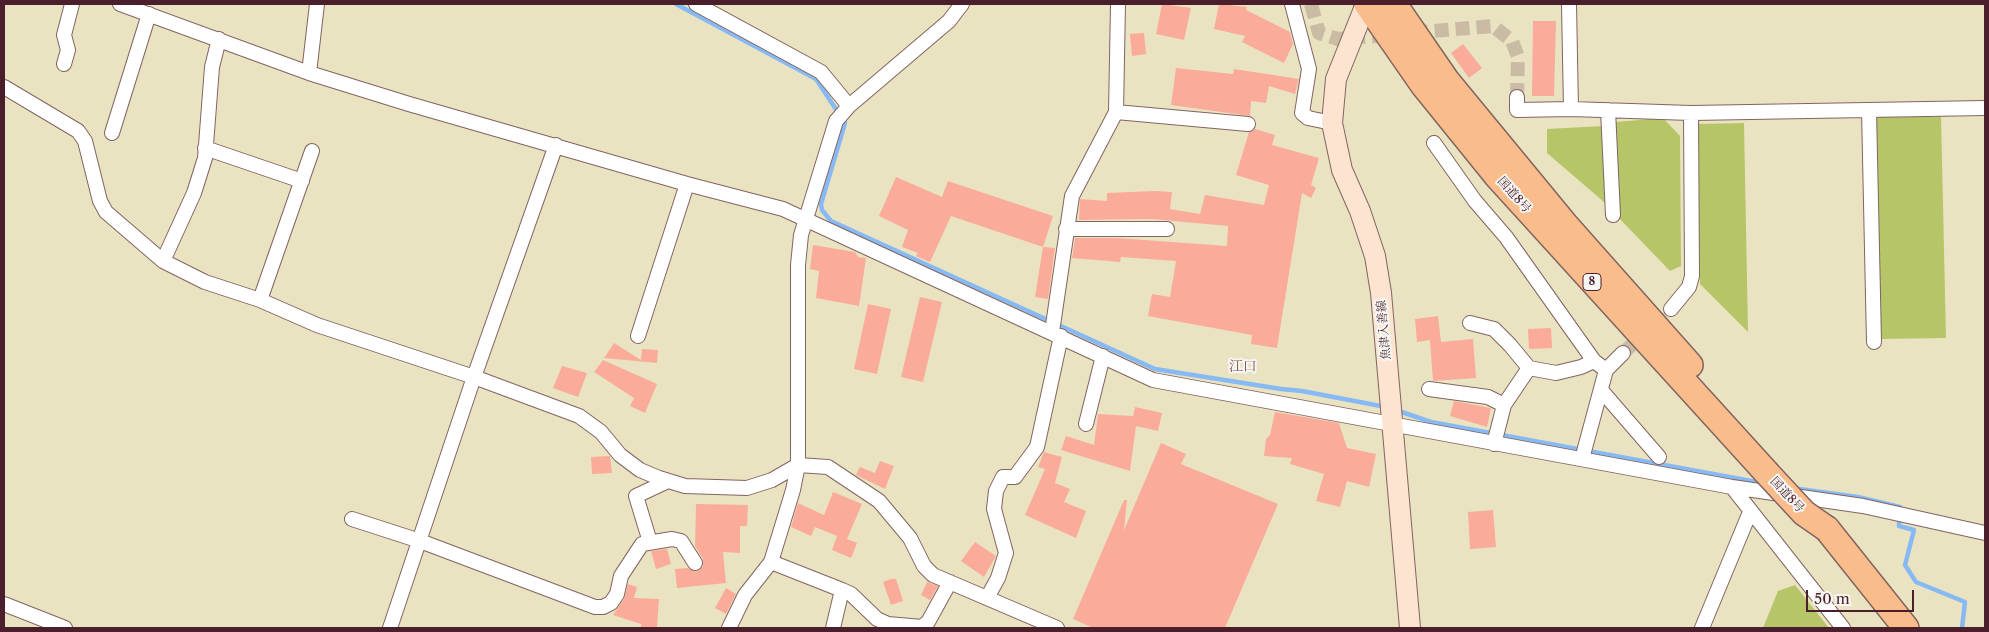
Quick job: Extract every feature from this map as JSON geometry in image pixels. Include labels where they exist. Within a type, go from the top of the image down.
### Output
[{"type":"highway","name":"国道8号","points":[[1366,4],[1424,86],[1496,175],[1772,468],[1821,512],[1828,529],[1906,628]]},
{"type":"highway","name":"国道8号","points":[[1394,4],[1447,82],[1772,468]]},
{"type":"main road","name":"魚津入善線","points":[[1366,4],[1336,79],[1332,123],[1342,170],[1360,212],[1375,256],[1381,293],[1410,628]]},
{"type":"street","points":[[64,64],[68,50],[64,35],[72,4]]},
{"type":"street","points":[[120,4],[309,72],[409,104],[687,184],[783,209],[1153,380],[1732,487],[1863,506],[1985,533]]},
{"type":"street","points":[[309,72],[317,4]]},
{"type":"street","points":[[696,4],[821,72],[849,106]]},
{"type":"street","points":[[729,628],[744,595],[771,562],[793,490],[798,465],[798,265],[801,235],[836,121],[849,106],[949,21],[962,4]]},
{"type":"street","points":[[987,598],[998,578],[1006,553],[994,509],[996,491],[1003,477],[1015,477],[1037,447],[1057,334],[1066,229],[1072,196],[1116,112],[1118,4]]},
{"type":"street","points":[[1292,4],[1309,69],[1302,113],[1308,118],[1332,123]]},
{"type":"street","points":[[1568,4],[1571,109]]},
{"type":"street","points":[[112,134],[149,14]]},
{"type":"street","points":[[164,261],[194,193],[205,158],[212,67],[219,39]]},
{"type":"street","points":[[4,87],[78,132],[84,141],[100,200],[106,212],[164,261],[205,282],[260,300],[317,325],[474,377],[579,416],[601,432],[620,455],[640,470],[668,481],[685,486],[747,488],[772,480],[798,465],[828,467],[879,501],[910,538],[924,566],[933,575],[1056,628]]},
{"type":"street","points":[[1517,97],[1517,110],[1571,109],[1691,113],[1985,108]]},
{"type":"street","points":[[1608,110],[1613,215]]},
{"type":"street","points":[[1869,110],[1874,342]]},
{"type":"street","points":[[1116,112],[1248,124]]},
{"type":"street","points":[[1671,309],[1689,287],[1692,276],[1691,113]]},
{"type":"street","points":[[1434,143],[1476,201],[1506,237],[1594,361],[1606,370]]},
{"type":"street","points":[[390,628],[474,377],[556,145]]},
{"type":"street","points":[[205,148],[302,182]]},
{"type":"street","points":[[260,300],[312,152]]},
{"type":"street","points":[[638,336],[687,184]]},
{"type":"street","points":[[1066,229],[1167,229]]},
{"type":"street","points":[[1470,323],[1494,329],[1529,368],[1556,373],[1581,368],[1594,361]]},
{"type":"street","points":[[1582,459],[1606,370],[1623,353]]},
{"type":"street","points":[[1086,424],[1102,356]]},
{"type":"street","points":[[1494,444],[1504,405],[1529,368]]},
{"type":"street","points":[[1428,389],[1488,397],[1504,405]]},
{"type":"street","points":[[1601,390],[1659,457]]},
{"type":"street","points":[[650,542],[636,496],[668,481]]},
{"type":"street","points":[[1732,487],[1843,628]]},
{"type":"street","points":[[1702,628],[1750,512]]},
{"type":"street","points":[[352,519],[595,606],[603,607],[611,603],[621,576],[642,544],[672,539],[681,541],[695,563]]},
{"type":"street","points":[[771,562],[851,594],[877,619],[888,624],[922,627],[928,622],[950,582]]},
{"type":"street","points":[[833,628],[842,590]]},
{"type":"street","points":[[4,604],[65,628]]},
{"type":"green space","points":[[1874,117],[1941,117],[1946,338],[1879,339]]},
{"type":"green space","points":[[1663,118],[1680,136],[1681,266],[1670,271],[1618,217],[1616,122]]},
{"type":"green space","points":[[1744,123],[1748,332],[1700,284],[1697,124]]},
{"type":"green space","points":[[1604,126],[1611,208],[1547,153],[1547,129]]},
{"type":"green space","points":[[1795,585],[1829,628],[1763,628],[1778,591]]},
{"type":"building","points":[[1162,4],[1191,8],[1184,40],[1156,34]]},
{"type":"building","points":[[1219,4],[1247,7],[1246,10],[1290,32],[1293,44],[1284,63],[1242,42],[1245,36],[1214,29]]},
{"type":"building","points":[[1533,21],[1556,21],[1554,96],[1532,96]]},
{"type":"building","points":[[1144,33],[1146,54],[1132,56],[1130,34]]},
{"type":"building","points":[[1463,44],[1482,68],[1469,78],[1451,53]]},
{"type":"building","points":[[1176,68],[1233,74],[1234,69],[1299,79],[1295,94],[1269,86],[1266,103],[1251,101],[1250,116],[1171,105]]},
{"type":"building","points":[[1255,129],[1275,135],[1272,145],[1319,158],[1311,185],[1316,188],[1311,198],[1302,193],[1277,348],[1251,344],[1252,335],[1148,316],[1152,294],[1170,297],[1176,261],[1121,257],[1120,262],[1072,258],[1075,238],[1117,238],[1227,246],[1228,226],[1152,219],[1079,220],[1080,199],[1107,201],[1107,193],[1172,192],[1170,209],[1200,214],[1205,195],[1264,205],[1269,185],[1236,175],[1249,132]]},
{"type":"building","points":[[896,177],[942,197],[948,181],[1053,216],[1043,247],[951,216],[930,262],[916,256],[918,253],[902,247],[908,230],[879,216]]},
{"type":"building","points":[[813,245],[855,252],[858,257],[866,258],[859,306],[816,298],[819,271],[810,269]]},
{"type":"building","points":[[1043,247],[1055,248],[1048,299],[1035,297]]},
{"type":"building","points":[[920,297],[942,302],[923,382],[901,377]]},
{"type":"building","points":[[868,304],[891,309],[877,374],[854,369]]},
{"type":"building","points":[[1438,316],[1441,342],[1473,339],[1476,378],[1433,381],[1430,340],[1417,342],[1415,319]]},
{"type":"building","points":[[1551,328],[1552,348],[1529,349],[1528,329]]},
{"type":"building","points":[[614,343],[641,360],[642,349],[658,350],[657,363],[604,358]]},
{"type":"building","points":[[603,360],[657,384],[645,413],[630,406],[634,398],[594,372]]},
{"type":"building","points":[[562,366],[587,373],[578,397],[553,388]]},
{"type":"building","points":[[1454,401],[1491,408],[1487,427],[1450,416]]},
{"type":"building","points":[[1135,407],[1162,413],[1158,431],[1136,426],[1130,471],[1061,450],[1066,436],[1094,445],[1098,414],[1133,416]]},
{"type":"building","points":[[1275,412],[1339,423],[1347,448],[1376,454],[1369,487],[1347,481],[1340,507],[1316,501],[1324,474],[1290,464],[1292,458],[1264,456],[1266,439],[1270,435]]},
{"type":"building","points":[[1161,443],[1186,454],[1181,464],[1278,504],[1225,628],[1093,628],[1073,619],[1124,500],[1127,500],[1124,530]]},
{"type":"building","points":[[1044,452],[1062,457],[1055,483],[1070,489],[1064,502],[1086,511],[1076,538],[1025,515],[1045,469],[1038,467]]},
{"type":"building","points":[[610,456],[612,473],[592,474],[591,457]]},
{"type":"building","points":[[880,461],[894,466],[885,489],[856,475],[860,467],[875,473]]},
{"type":"building","points":[[833,492],[862,504],[847,539],[857,543],[851,558],[832,550],[837,536],[815,527],[811,536],[791,527],[798,503],[824,515]]},
{"type":"building","points":[[696,504],[748,505],[747,526],[740,526],[740,553],[723,552],[726,583],[677,588],[675,569],[688,568],[696,572],[703,567],[703,559],[695,546]]},
{"type":"building","points":[[1493,510],[1496,547],[1470,549],[1468,512]]},
{"type":"building","points":[[975,542],[996,556],[984,577],[961,561]]},
{"type":"building","points":[[667,549],[671,564],[656,569],[651,551]]},
{"type":"building","points":[[896,579],[903,601],[891,605],[883,582]]},
{"type":"building","points":[[927,582],[938,586],[930,600],[921,595]]},
{"type":"building","points":[[628,584],[637,587],[634,598],[659,599],[657,628],[641,628],[641,624],[613,615],[624,599]]},
{"type":"building","points":[[726,588],[736,594],[726,614],[715,608]]},
{"type":"waterway","points":[[676,4],[816,79],[845,123],[821,204],[822,210],[831,221],[1155,369],[1302,391],[1386,407]]},
{"type":"waterway","points":[[1396,410],[1431,422],[1762,483]]},
{"type":"waterway","points":[[1792,488],[1858,497],[1900,507],[1899,526],[1914,530],[1905,565],[1916,582],[1965,602],[1962,628]]},
{"type":"tunnel","points":[[1311,4],[1319,33],[1338,39],[1493,26],[1512,41],[1518,57],[1517,97]]},
{"type":"tunnel","points":[[1623,353],[1671,309]]},
{"type":"district","name":"江口","points":[[1243,367]]}]
